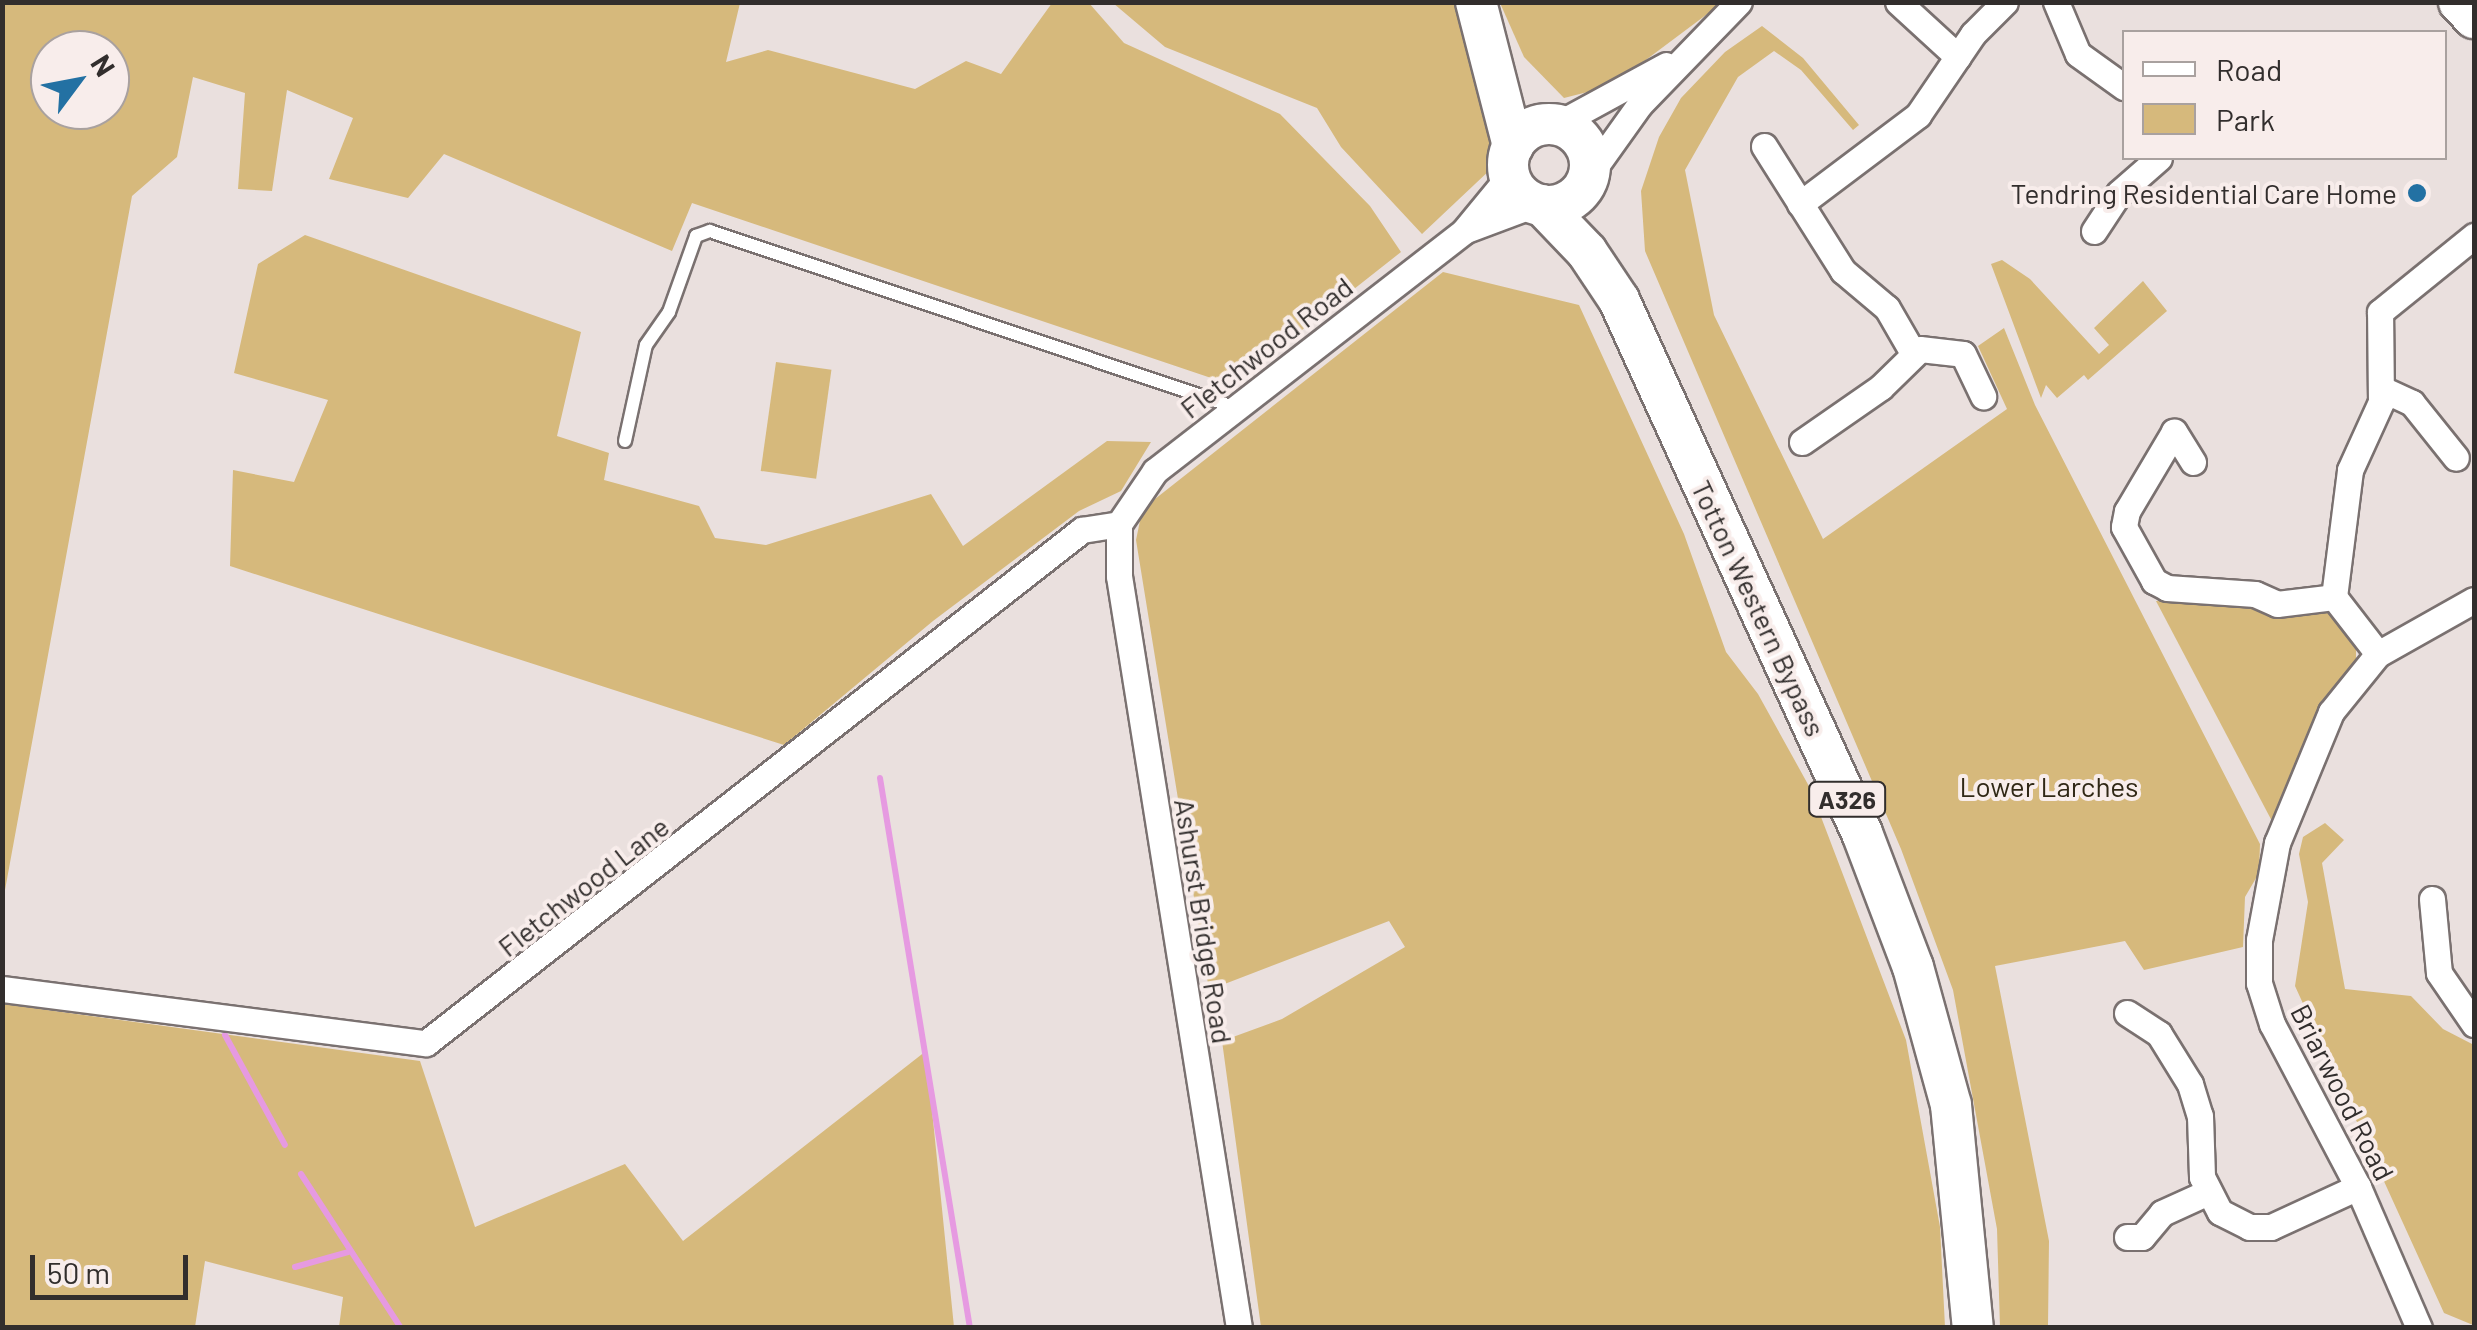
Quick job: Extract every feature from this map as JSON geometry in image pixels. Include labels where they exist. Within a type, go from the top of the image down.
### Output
[{"type":"main road","points":[[1476,2],[1525,183]]},
{"type":"main road","points":[[2458,2],[2474,18]]},
{"type":"main road","points":[[1490,46],[1554,124],[1584,142],[1589,176],[1570,200],[1525,183]]},
{"type":"main road","points":[[1525,183],[1532,127],[1554,124]]},
{"type":"main road","name":"Totton Western Bypass","points":[[1589,176],[1619,300]]},
{"type":"main road","name":"Totton Western Bypass","points":[[1525,183],[1587,252],[1619,300],[1862,832],[1912,966],[1951,1106],[1973,1328]]},
{"type":"street","points":[[1717,28],[1739,2]]},
{"type":"street","points":[[1589,176],[1684,56],[1717,28],[1758,2]]},
{"type":"street","points":[[1898,2],[1958,57]]},
{"type":"street","points":[[1800,204],[1891,141],[1918,115],[1958,57],[2005,2]]},
{"type":"street","points":[[2056,2],[2078,54],[2122,86]]},
{"type":"street","points":[[1554,124],[1684,56]]},
{"type":"street","points":[[1764,146],[1843,271],[1892,314],[1913,353]]},
{"type":"street","points":[[2094,231],[2119,193],[2157,160]]},
{"type":"street","name":"Fletchwood Road","points":[[1119,524],[1155,471],[1525,183]]},
{"type":"street","name":"Fletchwood Road","points":[[1464,231],[1525,183]]},
{"type":"street","points":[[2378,654],[2334,597],[2350,470],[2382,388],[2376,323],[2386,300],[2440,269],[2474,236]]},
{"type":"street","points":[[1802,442],[1881,387],[1913,353],[1927,348],[1964,354],[1983,396]]},
{"type":"street","points":[[2382,388],[2412,403],[2456,458]]},
{"type":"street","points":[[2192,462],[2174,432],[2127,511],[2124,528],[2154,582],[2167,588],[2255,594],[2277,604],[2334,597]]},
{"type":"street","name":"Fletchwood Lane","points":[[2,988],[426,1043],[1082,530],[1119,524]]},
{"type":"street","name":"Ashurst Bridge Road","points":[[1119,524],[1118,576],[1239,1328]]},
{"type":"street","name":"Briarwood Road","points":[[2420,1328],[2358,1187],[2272,1024],[2258,961],[2272,861],[2318,735],[2378,654],[2474,600]]},
{"type":"street","points":[[2432,899],[2439,973],[2436,992],[2474,1024]]},
{"type":"street","points":[[2127,1013],[2158,1034],[2190,1084],[2200,1116],[2206,1193],[2233,1220],[2261,1228],[2358,1187]]},
{"type":"street","points":[[2126,1237],[2142,1237],[2162,1213],[2206,1193]]},
{"type":"lane","points":[[625,441],[646,346],[670,312],[696,236],[710,230],[1236,408]]},
{"type":"green space","points":[[3,2],[740,3],[726,62],[768,50],[915,89],[966,61],[1001,74],[1052,3],[1089,3],[1124,43],[1280,114],[1370,206],[1401,252],[1255,367],[1226,383],[692,203],[672,251],[444,154],[408,198],[329,179],[353,118],[287,90],[272,191],[238,189],[245,93],[193,77],[177,157],[132,196],[3,901]]},
{"type":"green space","points":[[1113,3],[1463,3],[1491,102],[1492,168],[1422,234],[1341,147],[1317,108],[1165,47]]},
{"type":"green space","points":[[1500,3],[1722,3],[1611,86],[1564,98],[1524,57]]},
{"type":"green space","name":"Lower Larches","points":[[1762,26],[1803,58],[1859,125],[1853,130],[1801,70],[1774,51],[1738,77],[1685,170],[1714,315],[1823,539],[2007,409],[1978,346],[2004,328],[2035,405],[2260,844],[2259,873],[2245,897],[2243,947],[2144,970],[2125,941],[1995,966],[2049,1241],[2048,1327],[2000,1327],[1997,1229],[1953,990],[1901,849],[1645,251],[1641,191],[1659,137],[1681,98],[1725,52]]},
{"type":"green space","points":[[305,235],[581,332],[557,436],[609,453],[604,480],[699,506],[715,538],[766,545],[931,494],[963,546],[1107,441],[1151,442],[1121,491],[1079,511],[933,621],[784,745],[230,566],[233,470],[294,482],[328,400],[234,373],[258,264]]},
{"type":"green space","points":[[2002,260],[2030,279],[2099,354],[2109,345],[2094,328],[2143,281],[2167,311],[2088,380],[2084,375],[2057,398],[2046,385],[2041,398],[1991,264]]},
{"type":"green space","points":[[1443,272],[1579,305],[1684,534],[1726,652],[1758,694],[1810,788],[1906,1040],[1940,1227],[1945,1327],[1261,1327],[1222,1041],[1282,1019],[1405,947],[1389,921],[1209,990],[1136,540],[1141,516],[1155,499]]},
{"type":"green space","points":[[776,362],[831,370],[816,479],[761,471]]},
{"type":"green space","points":[[2156,601],[2253,602],[2331,612],[2356,647],[2356,663],[2274,825]]},
{"type":"green space","points":[[2325,823],[2344,840],[2322,863],[2345,989],[2411,996],[2443,1029],[2474,1045],[2474,1327],[2453,1327],[2473,1325],[2444,1313],[2295,986],[2308,902],[2299,854],[2303,837]]},
{"type":"green space","points":[[3,1004],[420,1061],[475,1227],[625,1164],[683,1241],[926,1051],[954,1327],[339,1327],[343,1297],[205,1261],[195,1327],[3,1327]]},
{"type":"waterway","points":[[880,778],[970,1328]]},
{"type":"waterway","points":[[225,1035],[285,1145]]},
{"type":"waterway","points":[[301,1174],[401,1328]]},
{"type":"waterway","points":[[295,1267],[348,1252]]},
{"type":"place","name":"Tendring Residential Care Home","points":[[2417,193]]}]
